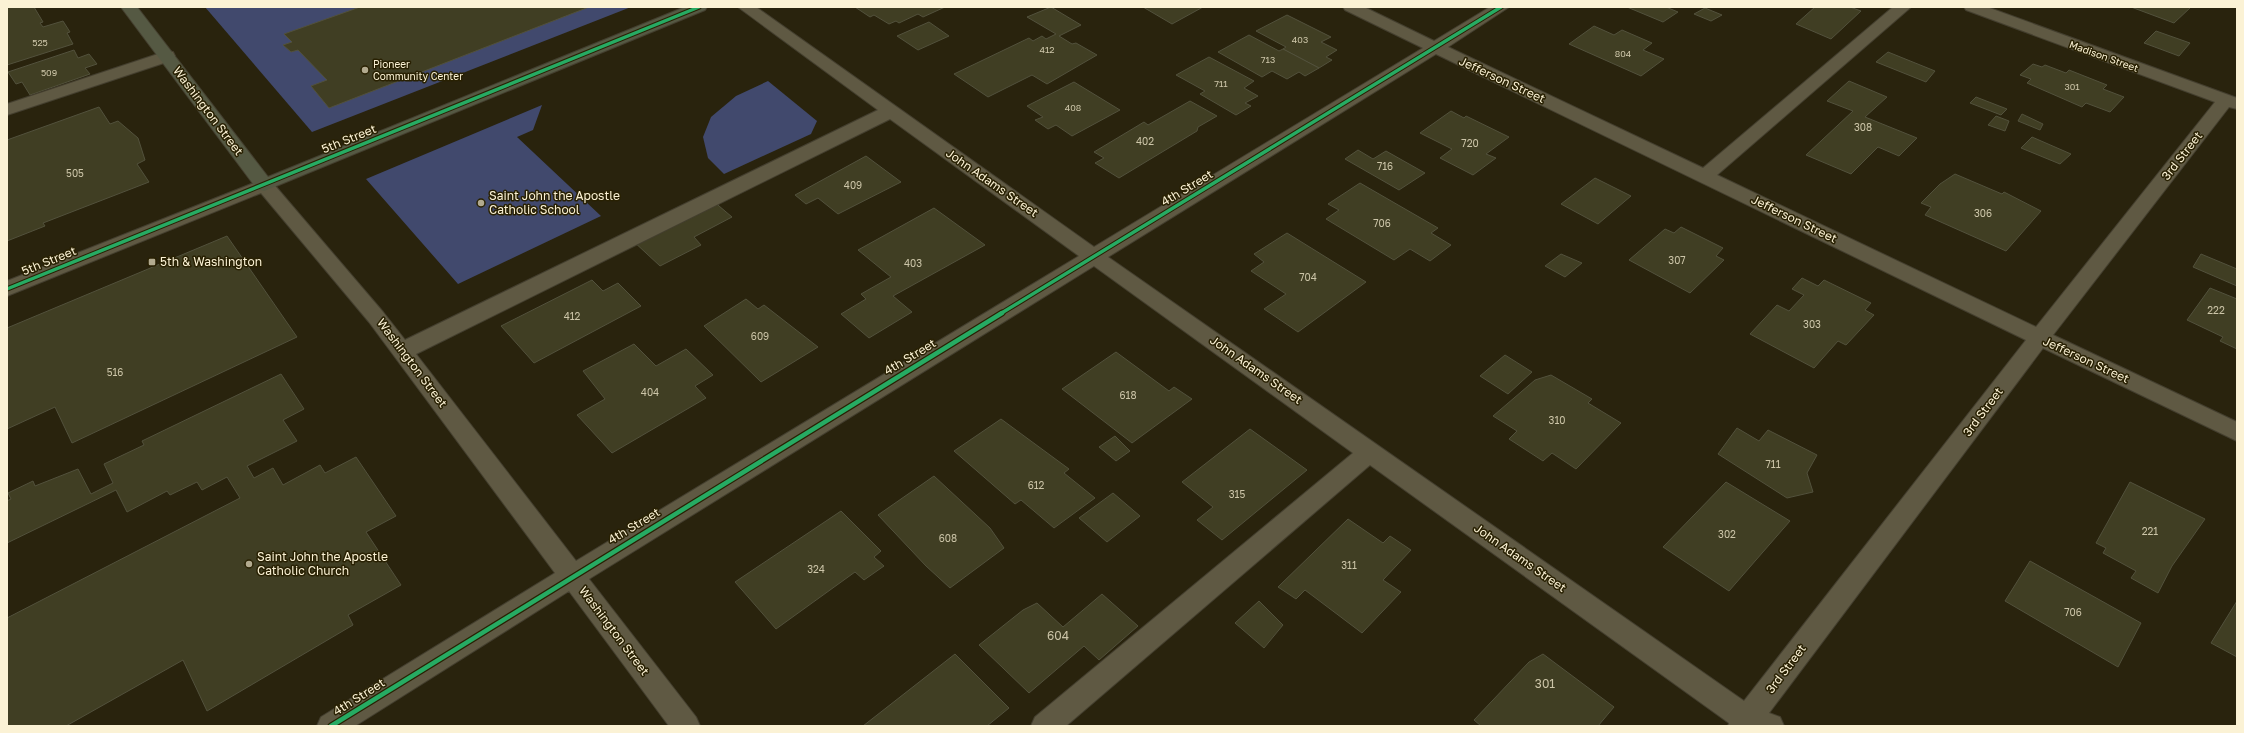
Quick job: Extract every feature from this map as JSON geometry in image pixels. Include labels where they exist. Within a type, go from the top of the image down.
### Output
[{"type":"main road","name":"Washington Street","points":[[129,7],[264,185]]},
{"type":"main road","name":"5th Street","points":[[264,185],[698,7]]},
{"type":"street","name":"John Adams Street","points":[[746,7],[1093,256],[1753,724]]},
{"type":"street","name":"Jefferson Street","points":[[1351,7],[2237,432]]},
{"type":"street","name":"4th Street","points":[[331,726],[572,576],[1501,7]]},
{"type":"street","points":[[1705,176],[1903,7]]},
{"type":"street","name":"Madison Street","points":[[1972,7],[2231,102]]},
{"type":"street","points":[[7,110],[167,56]]},
{"type":"street","name":"3rd Street","points":[[1753,724],[2039,338],[2231,102]]},
{"type":"street","points":[[402,351],[891,111]]},
{"type":"street","name":"5th Street","points":[[7,289],[264,185]]},
{"type":"street","name":"Washington Street","points":[[264,185],[376,316],[686,726]]},
{"type":"street","points":[[1045,726],[1371,452]]},
{"type":"shaded area","name":"Pioneer Community Center","points":[[205,7],[631,7],[312,132]]},
{"type":"shaded area","points":[[768,81],[817,121],[811,134],[724,174],[708,158],[703,137],[711,117],[736,96]]},
{"type":"shaded area","points":[[542,105],[533,130],[517,137],[601,216],[458,284],[366,179]]},
{"type":"building","points":[[7,7],[34,7],[43,22],[40,23],[43,27],[63,21],[70,32],[67,33],[73,44],[7,65]]},
{"type":"building","points":[[360,7],[589,7],[329,108],[311,86],[327,80],[298,50],[291,52],[283,45],[292,42],[284,34]]},
{"type":"building","points":[[855,7],[945,7],[923,17],[918,14],[899,23],[896,21],[889,24],[874,15],[870,17]]},
{"type":"building","points":[[1051,7],[1081,25],[1059,36],[1072,44],[1076,43],[1097,55],[1047,84],[1032,75],[988,97],[954,74],[1029,38],[1033,41],[1042,36],[1046,39],[1056,34],[1027,17]]},
{"type":"building","points":[[1143,7],[1203,7],[1172,24]]},
{"type":"building","points":[[1627,7],[1666,7],[1678,12],[1663,22]]},
{"type":"building","points":[[1815,7],[1850,7],[1861,11],[1831,39],[1796,24]]},
{"type":"building","points":[[2131,7],[2191,7],[2174,23]]},
{"type":"building","points":[[1705,8],[1722,15],[1711,21],[1694,14]]},
{"type":"building","points":[[1287,15],[1331,37],[1321,42],[1337,50],[1326,57],[1332,60],[1319,68],[1283,49],[1286,47],[1256,31]]},
{"type":"building","points":[[929,22],[949,36],[918,50],[897,36]]},
{"type":"building","points":[[1594,26],[1614,35],[1622,30],[1652,43],[1643,50],[1664,59],[1641,76],[1569,44]]},
{"type":"building","points":[[2156,31],[2190,43],[2179,56],[2144,43]]},
{"type":"building","points":[[1249,35],[1279,51],[1283,49],[1319,68],[1305,76],[1299,72],[1287,79],[1272,71],[1262,77],[1218,52]]},
{"type":"building","points":[[74,50],[78,58],[89,54],[97,64],[85,68],[90,74],[30,95],[22,82],[16,84],[8,72]]},
{"type":"building","points":[[1888,52],[1935,71],[1926,82],[1876,62]]},
{"type":"building","points":[[1209,57],[1254,81],[1244,88],[1258,96],[1245,103],[1251,106],[1236,115],[1200,94],[1205,91],[1176,75]]},
{"type":"building","points":[[2033,64],[2042,67],[2045,65],[2066,73],[2069,70],[2107,85],[2103,89],[2124,97],[2110,112],[2086,103],[2082,107],[2027,83],[2031,79],[2020,75]]},
{"type":"building","points":[[1849,81],[1887,97],[1865,117],[1917,138],[1899,156],[1878,147],[1851,174],[1806,155],[1853,111],[1827,101]]},
{"type":"building","points":[[1074,82],[1120,110],[1072,136],[1056,125],[1048,129],[1035,120],[1043,117],[1027,106]]},
{"type":"building","points":[[1976,97],[2007,109],[2001,115],[1970,103]]},
{"type":"building","points":[[1190,101],[1217,116],[1198,127],[1197,131],[1119,178],[1095,163],[1104,158],[1094,152],[1144,122],[1148,125]]},
{"type":"building","points":[[99,107],[110,124],[118,121],[138,138],[145,160],[137,164],[149,182],[43,223],[45,226],[7,241],[7,140]]},
{"type":"building","points":[[1451,111],[1464,118],[1466,116],[1509,137],[1486,154],[1496,158],[1473,175],[1440,158],[1452,149],[1420,133]]},
{"type":"building","points":[[2022,114],[2043,124],[2040,130],[2018,121]]},
{"type":"building","points":[[1996,116],[2009,121],[2005,131],[1988,125]]},
{"type":"building","points":[[2032,137],[2071,154],[2060,164],[2021,148]]},
{"type":"building","points":[[1358,150],[1373,159],[1386,151],[1425,173],[1399,190],[1345,159]]},
{"type":"building","points":[[866,156],[901,182],[838,214],[818,198],[806,204],[795,195]]},
{"type":"building","points":[[1955,174],[2002,194],[2004,192],[2041,211],[2006,251],[1925,215],[1931,207],[1921,203],[1940,184]]},
{"type":"building","points":[[1595,178],[1631,196],[1598,224],[1561,204]]},
{"type":"building","points":[[1360,183],[1438,228],[1431,233],[1451,245],[1430,261],[1410,249],[1394,260],[1326,219],[1339,210],[1328,204]]},
{"type":"building","points":[[712,200],[732,217],[694,237],[701,245],[660,266],[632,240]]},
{"type":"building","points":[[934,208],[985,245],[893,296],[912,312],[869,338],[841,314],[866,299],[861,294],[891,277],[858,250]]},
{"type":"building","points":[[1681,227],[1723,248],[1716,256],[1724,260],[1690,293],[1629,260],[1665,229],[1674,233]]},
{"type":"building","points":[[1287,233],[1366,282],[1298,332],[1264,309],[1286,294],[1251,271],[1264,262],[1254,254]]},
{"type":"building","points":[[227,236],[297,337],[72,443],[55,407],[7,429],[7,328]]},
{"type":"building","points":[[1561,254],[1582,263],[1565,277],[1545,266]]},
{"type":"building","points":[[2201,254],[2237,269],[2237,286],[2193,267]]},
{"type":"building","points":[[1802,278],[1818,286],[1824,280],[1871,303],[1865,310],[1874,315],[1846,345],[1838,341],[1814,368],[1750,334],[1777,305],[1789,311],[1804,295],[1792,289]]},
{"type":"building","points":[[592,280],[603,291],[618,283],[641,306],[534,363],[501,326]]},
{"type":"building","points":[[2210,288],[2237,299],[2237,349],[2220,341],[2223,337],[2187,320]]},
{"type":"building","points":[[746,299],[758,309],[764,305],[818,347],[761,382],[704,326]]},
{"type":"building","points":[[634,344],[656,366],[686,349],[713,375],[695,386],[706,398],[612,453],[577,415],[605,399],[583,371]]},
{"type":"building","points":[[1116,352],[1169,391],[1174,387],[1192,399],[1132,443],[1062,389]]},
{"type":"building","points":[[1505,355],[1532,372],[1508,394],[1480,376]]},
{"type":"building","name":"Saint John the Apostle Catholic Church","points":[[281,374],[304,409],[283,420],[297,441],[247,466],[254,478],[273,468],[283,485],[320,465],[325,473],[356,457],[396,516],[366,532],[401,585],[348,615],[353,625],[207,711],[183,660],[66,726],[7,726],[7,618],[240,498],[227,477],[202,490],[197,482],[170,495],[167,491],[127,512],[116,490],[7,543],[7,501],[11,499],[8,493],[33,481],[35,486],[78,469],[91,494],[113,483],[104,464],[144,445],[142,441]]},
{"type":"building","points":[[1551,375],[1592,399],[1588,403],[1621,423],[1576,469],[1552,453],[1543,461],[1509,439],[1517,431],[1493,416],[1535,380]]},
{"type":"building","points":[[1001,419],[1069,469],[1064,473],[1095,498],[1054,528],[1021,500],[1015,504],[954,451]]},
{"type":"building","points":[[1737,428],[1759,441],[1768,430],[1817,455],[1807,473],[1813,492],[1787,498],[1718,454]]},
{"type":"building","points":[[1250,429],[1307,470],[1222,540],[1197,520],[1213,507],[1182,482]]},
{"type":"building","points":[[1115,436],[1130,451],[1116,461],[1099,447]]},
{"type":"building","points":[[934,476],[990,528],[1004,548],[950,588],[926,566],[878,515]]},
{"type":"building","points":[[1726,482],[1790,521],[1729,591],[1663,547]]},
{"type":"building","points":[[2130,482],[2205,519],[2172,566],[2158,593],[2131,578],[2136,571],[2103,553],[2106,548],[2096,543]]},
{"type":"building","points":[[1113,493],[1140,516],[1107,542],[1079,518]]},
{"type":"building","points":[[841,511],[881,551],[874,557],[884,566],[864,580],[855,572],[776,629],[735,582]]},
{"type":"building","points":[[1348,519],[1383,543],[1390,536],[1411,550],[1383,580],[1401,592],[1362,633],[1305,590],[1296,599],[1278,587]]},
{"type":"building","points":[[2030,561],[2141,623],[2118,667],[2005,601]]},
{"type":"building","points":[[1102,594],[1138,626],[1099,660],[1084,646],[1029,693],[979,645],[1023,610],[1037,603],[1063,627]]},
{"type":"building","points":[[1259,601],[1283,625],[1264,648],[1235,623]]},
{"type":"building","points":[[2237,601],[2237,657],[2211,643]]},
{"type":"building","points":[[955,654],[1009,708],[987,726],[863,726]]},
{"type":"building","points":[[1543,654],[1614,707],[1598,726],[1481,726],[1474,720],[1529,662]]},
{"type":"cycle path","points":[[7,289],[699,7]]},
{"type":"cycle path","points":[[331,726],[572,576],[1501,7]]},
{"type":"place","name":"Pioneer Community Center","points":[[365,70]]},
{"type":"place","name":"Saint John the Apostle Catholic School","points":[[481,203]]},
{"type":"place","name":"5th & Washington","points":[[152,262]]},
{"type":"place","name":"Saint John the Apostle Catholic Church","points":[[249,564]]}]
